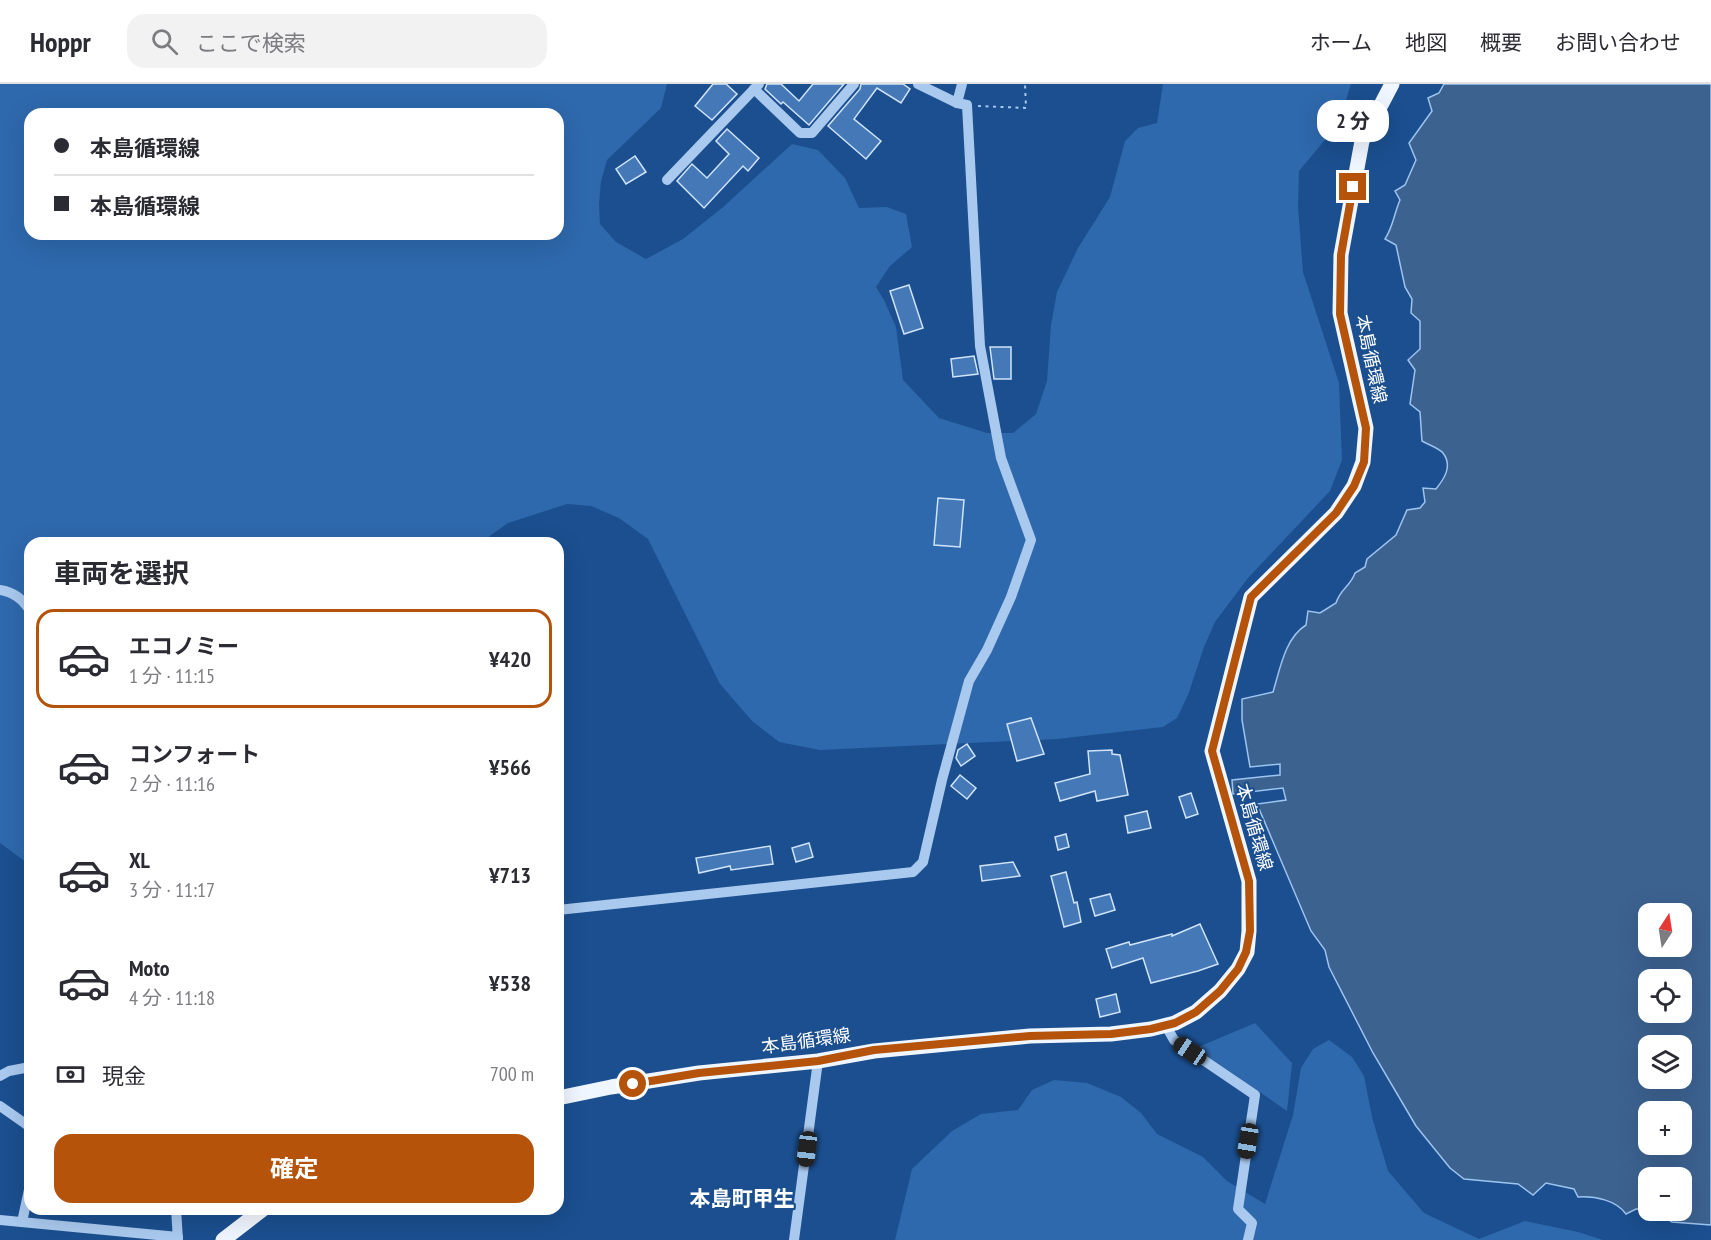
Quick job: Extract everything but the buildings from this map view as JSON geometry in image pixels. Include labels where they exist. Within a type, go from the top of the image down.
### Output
[{"type":"main road","name":"本島循環線","points":[[564,1097],[699,1073],[818,1061],[874,1050],[1030,1036],[1111,1034],[1166,1026],[1196,1012],[1220,991],[1238,969],[1246,952],[1250,931],[1249,881],[1212,751],[1251,597],[1336,513],[1354,486],[1364,462],[1366,428],[1340,314],[1341,255],[1362,141],[1392,84]]},
{"type":"main road","points":[[224,1240],[255,1215]]},
{"type":"street","points":[[667,180],[757,86],[800,133],[812,133],[854,84]]},
{"type":"street","points":[[918,84],[962,104]]},
{"type":"street","points":[[564,909],[913,872],[923,862],[969,681],[987,650],[1011,597],[1030,540],[1001,458],[980,346],[962,84]]},
{"type":"street","points":[[0,590],[11,592],[24,602]]},
{"type":"street","points":[[1166,1026],[1174,1040],[1256,1095],[1238,1209],[1252,1223],[1248,1240]]},
{"type":"street","points":[[794,1240],[818,1061]]},
{"type":"street","points":[[0,1076],[24,1067]]},
{"type":"street","points":[[0,1106],[24,1123]]},
{"type":"street","points":[[22,1222],[24,1213]]},
{"type":"street","points":[[0,1220],[178,1238],[176,1215]]},
{"type":"path","points":[[962,104],[1026,108],[1025,84]]},
{"type":"shaded area","points":[[0,84],[667,84],[661,108],[607,160],[601,181],[600,224],[616,242],[646,259],[683,239],[722,208],[792,144],[818,150],[845,178],[859,208],[887,207],[906,214],[912,247],[890,266],[876,287],[896,327],[903,380],[939,418],[987,433],[1013,433],[1036,414],[1047,381],[1051,325],[1057,292],[1078,248],[1110,197],[1125,141],[1138,128],[1157,123],[1163,84],[1351,84],[1339,123],[1299,171],[1298,207],[1303,272],[1339,383],[1342,460],[1330,491],[1248,578],[1215,622],[1177,718],[1163,727],[1057,739],[820,750],[779,742],[752,721],[720,684],[648,539],[619,518],[591,506],[567,504],[508,523],[489,537],[24,537],[24,861],[0,843]]},
{"type":"shaded area","points":[[1444,84],[1711,84],[1711,1225],[1671,1221],[1692,1221],[1692,1167],[1638,1167],[1638,1209],[1626,1214],[1611,1202],[1591,1197],[1578,1197],[1574,1189],[1546,1183],[1533,1195],[1518,1184],[1464,1179],[1450,1168],[1416,1126],[1373,1053],[1329,967],[1325,950],[1311,931],[1257,804],[1286,800],[1283,788],[1233,794],[1232,780],[1280,775],[1280,764],[1250,767],[1242,720],[1242,699],[1273,692],[1284,655],[1293,638],[1306,625],[1308,611],[1320,613],[1336,603],[1355,573],[1365,567],[1367,559],[1396,535],[1407,510],[1420,508],[1425,502],[1423,488],[1436,489],[1446,472],[1447,463],[1443,453],[1422,441],[1420,412],[1410,404],[1415,370],[1408,360],[1420,349],[1420,321],[1411,313],[1412,299],[1405,287],[1396,245],[1385,239],[1400,200],[1395,191],[1405,185],[1416,160],[1409,143],[1432,111],[1428,98],[1439,93]]},
{"type":"shaded area","points":[[1255,1023],[1292,1063],[1287,1111],[1196,1048]]},
{"type":"shaded area","points":[[1329,1040],[1352,1057],[1364,1076],[1372,1117],[1388,1171],[1424,1213],[1479,1239],[1525,1221],[1578,1232],[1603,1240],[895,1240],[912,1169],[952,1131],[981,1114],[1018,1110],[1032,1090],[1054,1080],[1087,1083],[1121,1097],[1141,1113],[1157,1134],[1203,1157],[1227,1181],[1265,1204],[1293,1115],[1301,1068],[1313,1049]]},
{"type":"district","name":"本島町甲生","points":[[742,1199]]},
{"type":"route","points":[[633,1084],[699,1073],[818,1061],[874,1050],[1030,1036],[1111,1034],[1151,1029],[1175,1023],[1196,1012],[1220,991],[1238,969],[1246,952],[1250,931],[1249,881],[1212,751],[1251,597],[1336,513],[1354,486],[1364,462],[1366,428],[1340,314],[1341,255],[1353,187]]}]
